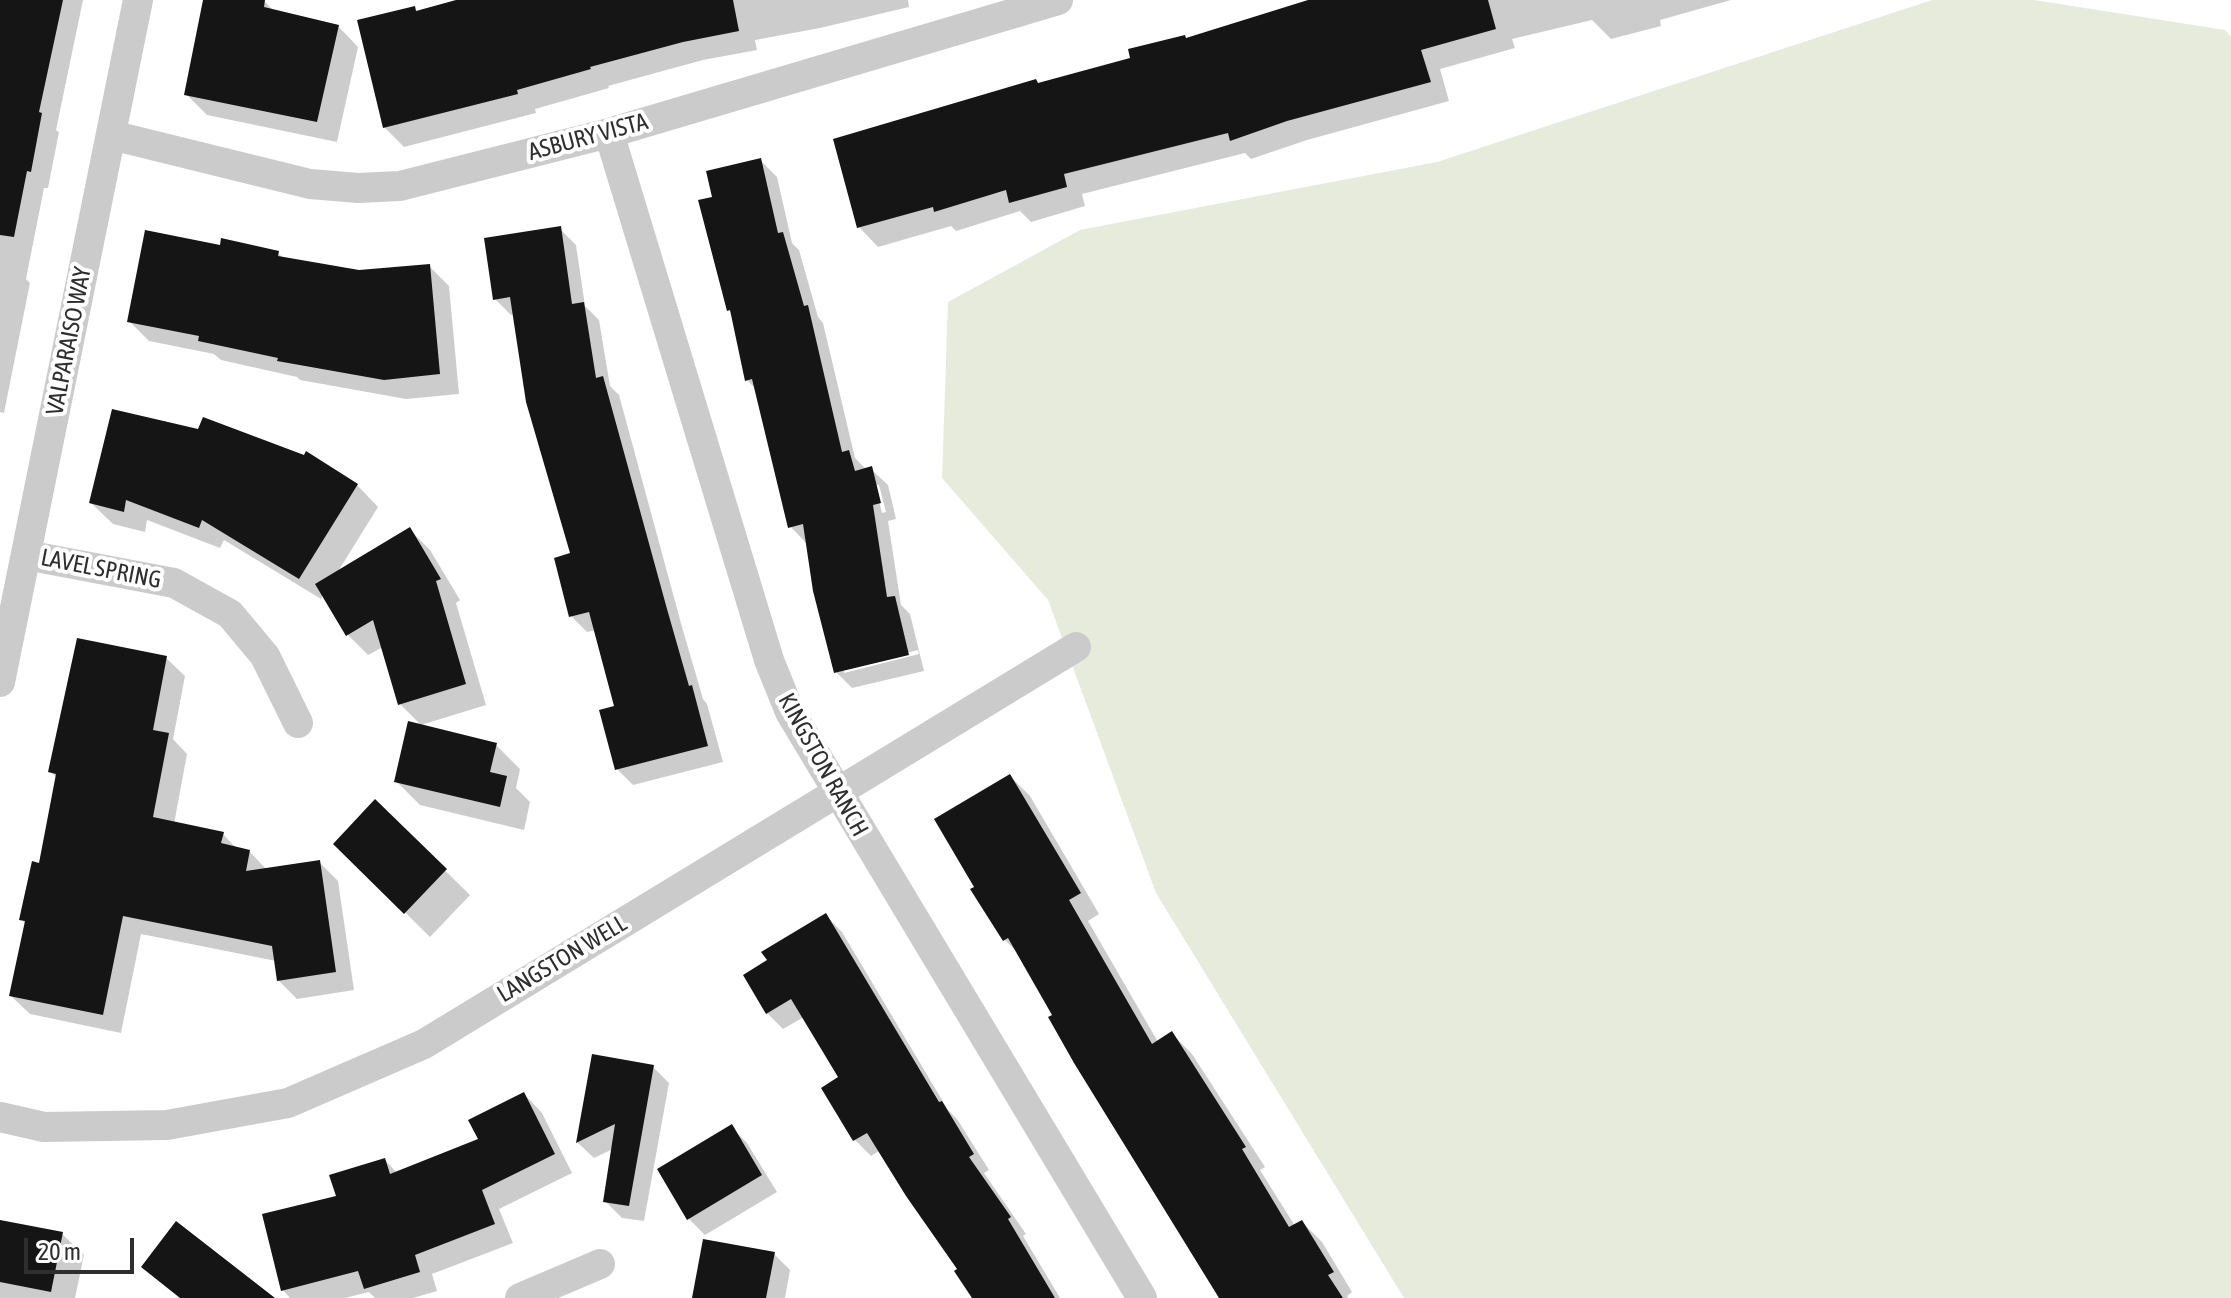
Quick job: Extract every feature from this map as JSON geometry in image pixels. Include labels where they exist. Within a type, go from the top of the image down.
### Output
[{"type":"street","name":"VALPARAISO WAY","points":[[0,682],[138,0]]},
{"type":"street","name":"ASBURY VISTA","points":[[111,135],[310,184],[358,188],[400,186],[609,133],[1058,0]]},
{"type":"street","name":"KINGSTON RANCH","points":[[609,133],[769,660],[790,712],[835,792],[1142,1298]]},
{"type":"street","name":"LAVEL SPRING","points":[[26,555],[174,583],[230,614],[265,656],[298,723]]},
{"type":"street","name":"LANGSTON WELL","points":[[0,1117],[44,1127],[167,1125],[288,1103],[424,1044],[1076,647]]},
{"type":"street","points":[[520,1298],[600,1264]]},
{"type":"shaded area","points":[[1932,0],[2034,0],[2225,30],[2231,37],[2231,1298],[1404,1298],[1156,893],[1048,600],[942,478],[948,302],[1080,230],[1437,162]]},
{"type":"building","points":[[0,0],[63,0],[39,112],[42,113],[31,172],[27,171],[14,237],[0,235]]},
{"type":"building","points":[[203,0],[265,0],[264,7],[339,25],[317,122],[184,95]]},
{"type":"building","points":[[456,0],[733,0],[739,31],[683,42],[590,67],[517,90],[518,94],[383,128],[357,20],[415,6],[416,11]]},
{"type":"building","points":[[1308,0],[1488,0],[1496,29],[1421,50],[1431,82],[1287,121],[1230,141],[1228,133],[1064,174],[1067,187],[1009,203],[1006,190],[934,212],[933,207],[857,228],[833,139],[1036,79],[1038,83],[1130,58],[1128,49],[1185,35],[1186,38]]},
{"type":"building","points":[[761,158],[778,233],[783,232],[804,306],[808,305],[842,452],[849,450],[855,471],[872,466],[881,503],[873,505],[887,597],[895,596],[909,655],[834,673],[813,591],[803,524],[788,528],[752,379],[745,381],[730,310],[727,311],[698,200],[712,197],[706,171]]},
{"type":"building","points":[[561,226],[572,304],[584,302],[596,378],[603,376],[708,746],[615,770],[599,710],[614,706],[589,612],[569,617],[554,558],[570,553],[526,402],[510,297],[493,300],[484,238]]},
{"type":"building","points":[[145,230],[220,245],[221,238],[279,251],[278,256],[359,270],[430,264],[440,374],[384,380],[277,361],[278,358],[198,341],[199,336],[127,322]]},
{"type":"building","points":[[112,409],[198,429],[203,417],[304,455],[306,451],[358,484],[299,579],[202,520],[199,528],[126,500],[124,512],[89,503]]},
{"type":"building","points":[[410,527],[441,579],[436,581],[466,684],[398,705],[373,620],[346,636],[315,584]]},
{"type":"building","points":[[77,638],[167,656],[153,730],[169,733],[153,817],[224,832],[221,843],[250,850],[246,871],[320,860],[336,972],[277,981],[272,946],[123,916],[103,1015],[9,996],[25,921],[19,920],[32,861],[39,863],[56,774],[48,772]]},
{"type":"building","points":[[408,721],[497,743],[490,772],[507,776],[500,807],[394,782]]},
{"type":"building","points":[[1010,774],[1081,893],[1069,900],[1152,1044],[1172,1031],[1246,1147],[1242,1149],[1289,1227],[1302,1220],[1334,1272],[1328,1275],[1343,1298],[1219,1298],[1074,1063],[1048,1017],[1052,1015],[1008,938],[1003,941],[970,889],[974,887],[934,819]]},
{"type":"building","points":[[375,799],[447,869],[404,914],[333,844]]},
{"type":"building","points":[[826,913],[939,1102],[942,1101],[974,1154],[969,1157],[1011,1217],[1008,1219],[1055,1298],[972,1298],[954,1271],[957,1269],[867,1133],[853,1141],[821,1088],[838,1077],[791,999],[766,1014],[743,975],[767,960],[761,952]]},
{"type":"building","points":[[592,1054],[654,1065],[629,1206],[603,1202],[615,1124],[576,1143]]},
{"type":"building","points":[[524,1092],[555,1154],[482,1190],[495,1224],[415,1255],[420,1272],[364,1289],[358,1271],[281,1291],[262,1214],[336,1196],[329,1175],[385,1158],[390,1174],[478,1139],[468,1120]]},
{"type":"building","points":[[732,1124],[762,1175],[687,1220],[657,1169]]},
{"type":"building","points":[[0,1220],[63,1232],[51,1292],[0,1282]]},
{"type":"building","points":[[176,1221],[275,1298],[180,1298],[141,1267]]},
{"type":"building","points":[[703,1239],[775,1252],[766,1298],[692,1298]]}]
